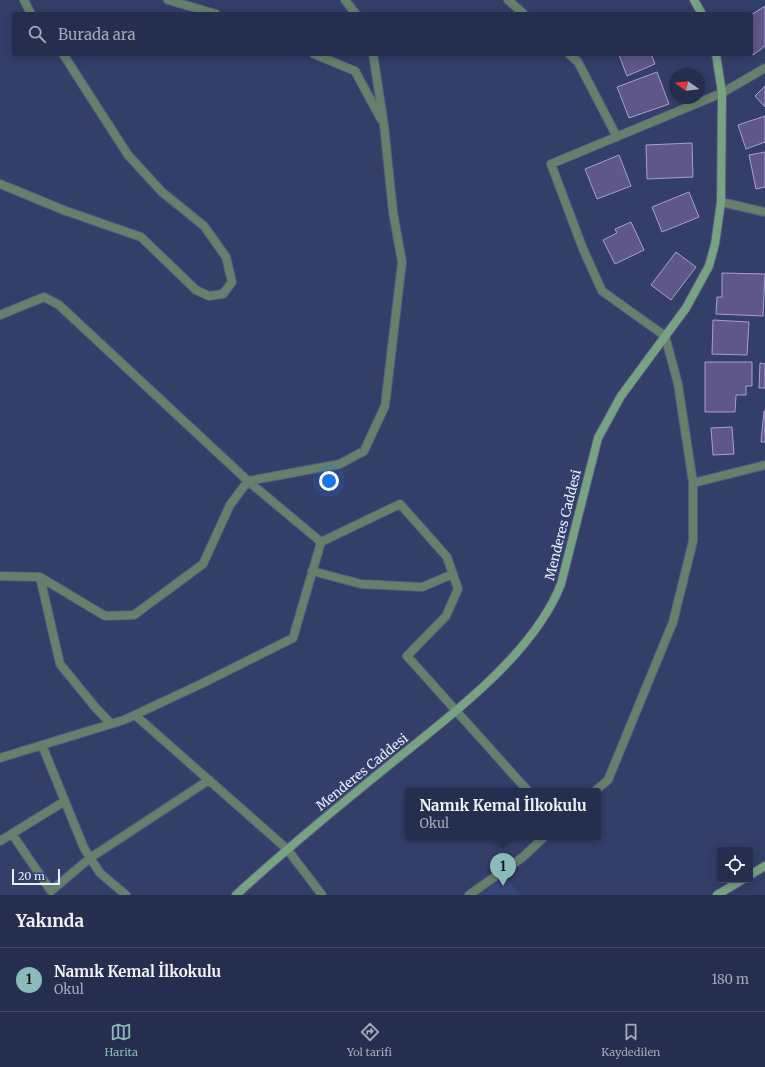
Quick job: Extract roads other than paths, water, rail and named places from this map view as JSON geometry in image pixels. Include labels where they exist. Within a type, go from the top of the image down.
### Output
[{"type":"street","points":[[24,0],[30,12]]},
{"type":"street","points":[[168,0],[209,12]]},
{"type":"street","points":[[345,0],[354,12]]},
{"type":"street","points":[[508,0],[522,12]]},
{"type":"street","points":[[694,0],[701,12]]},
{"type":"street","points":[[0,184],[66,211],[141,237],[196,290],[209,296],[223,294],[232,282],[226,257],[204,226],[162,192],[128,155],[64,56]]},
{"type":"street","points":[[319,56],[355,71],[384,125]]},
{"type":"street","points":[[0,576],[40,577],[105,616],[134,615],[203,564],[230,505],[248,481],[340,464],[364,451],[385,406],[402,262],[393,212],[384,125],[373,56]]},
{"type":"street","points":[[572,56],[578,62],[617,137]]},
{"type":"street","name":"Menderes Caddesi","points":[[236,895],[287,848],[455,711],[510,660],[545,617],[554,602],[561,584],[598,438],[621,396],[686,308],[709,266],[721,202],[722,93],[716,56]]},
{"type":"street","points":[[599,788],[608,780],[673,622],[693,541],[693,483],[678,384],[665,336],[602,291],[583,250],[551,164],[722,93],[765,68]]},
{"type":"street","points":[[721,202],[765,212]]},
{"type":"street","points":[[0,315],[44,297],[59,305],[248,481],[321,542]]},
{"type":"street","points":[[693,483],[765,465]]},
{"type":"street","points":[[0,758],[111,724],[135,715],[293,638],[321,542],[400,504],[447,557],[458,589],[446,616],[407,656],[525,788]]},
{"type":"street","points":[[312,571],[361,584],[400,587],[422,587],[453,574]]},
{"type":"street","points":[[40,577],[60,664],[111,724]]},
{"type":"street","points":[[135,715],[287,848],[322,895]]},
{"type":"street","points":[[42,745],[84,848],[100,873],[126,895]]},
{"type":"street","points":[[12,834],[51,891],[90,858],[209,780]]},
{"type":"street","points":[[0,841],[65,801]]},
{"type":"street","points":[[469,895],[523,857],[541,840]]},
{"type":"street","points":[[753,873],[765,866]]},
{"type":"street","points":[[717,895],[737,883]]},
{"type":"place","name":"Namık Kemal İlkokulu","points":[[503,886]]}]
